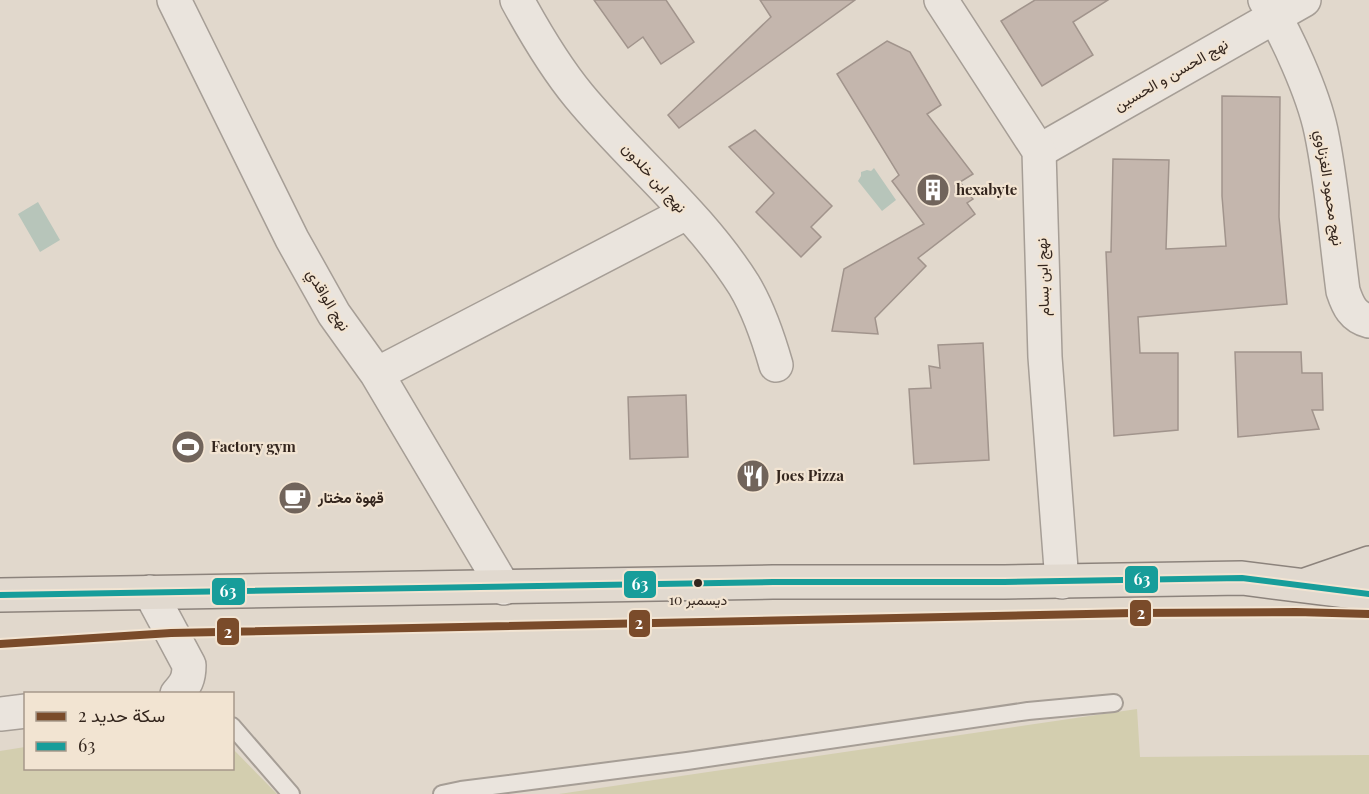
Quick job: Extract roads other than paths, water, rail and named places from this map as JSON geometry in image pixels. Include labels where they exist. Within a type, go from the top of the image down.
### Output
[{"type":"main road","points":[[1301,587],[1369,563]]},
{"type":"main road","points":[[0,595],[773,582],[1062,582],[1242,578],[1369,594]]},
{"type":"street","name":"نهج الواقدي","points":[[174,0],[292,239],[334,314],[377,374],[504,588]]},
{"type":"street","name":"نهج ابن خلدون","points":[[517,0],[532,28],[578,95],[718,248],[745,286],[764,326],[776,365]]},
{"type":"street","points":[[941,0],[1039,151]]},
{"type":"street","name":"نهج الحسن و الحسين","points":[[1039,151],[1270,8],[1304,0]]},
{"type":"street","name":"نهج محمود الغزناوي","points":[[1270,8],[1311,98],[1320,128],[1345,298],[1353,313],[1369,321]]},
{"type":"street","name":"نهج ابن بسام","points":[[1039,151],[1045,357],[1062,582]]},
{"type":"street","points":[[377,374],[686,213]]},
{"type":"street","points":[[150,592],[189,665],[188,690]]},
{"type":"street","points":[[0,714],[24,711]]},
{"type":"lane","points":[[442,794],[1029,711],[1114,703]]},
{"type":"lane","points":[[234,728],[291,794]]},
{"type":"rail line","name":"2","points":[[0,644],[171,633],[1134,613],[1369,614]]},
{"type":"place","name":"hexabyte","points":[[933,190]]},
{"type":"place","name":"Factory gym","points":[[188,447]]},
{"type":"place","name":"Joes Pizza","points":[[753,476]]},
{"type":"place","name":"قهوة مختار","points":[[295,498]]},
{"type":"place","name":"10 ديسمبر","points":[[698,583]]}]
